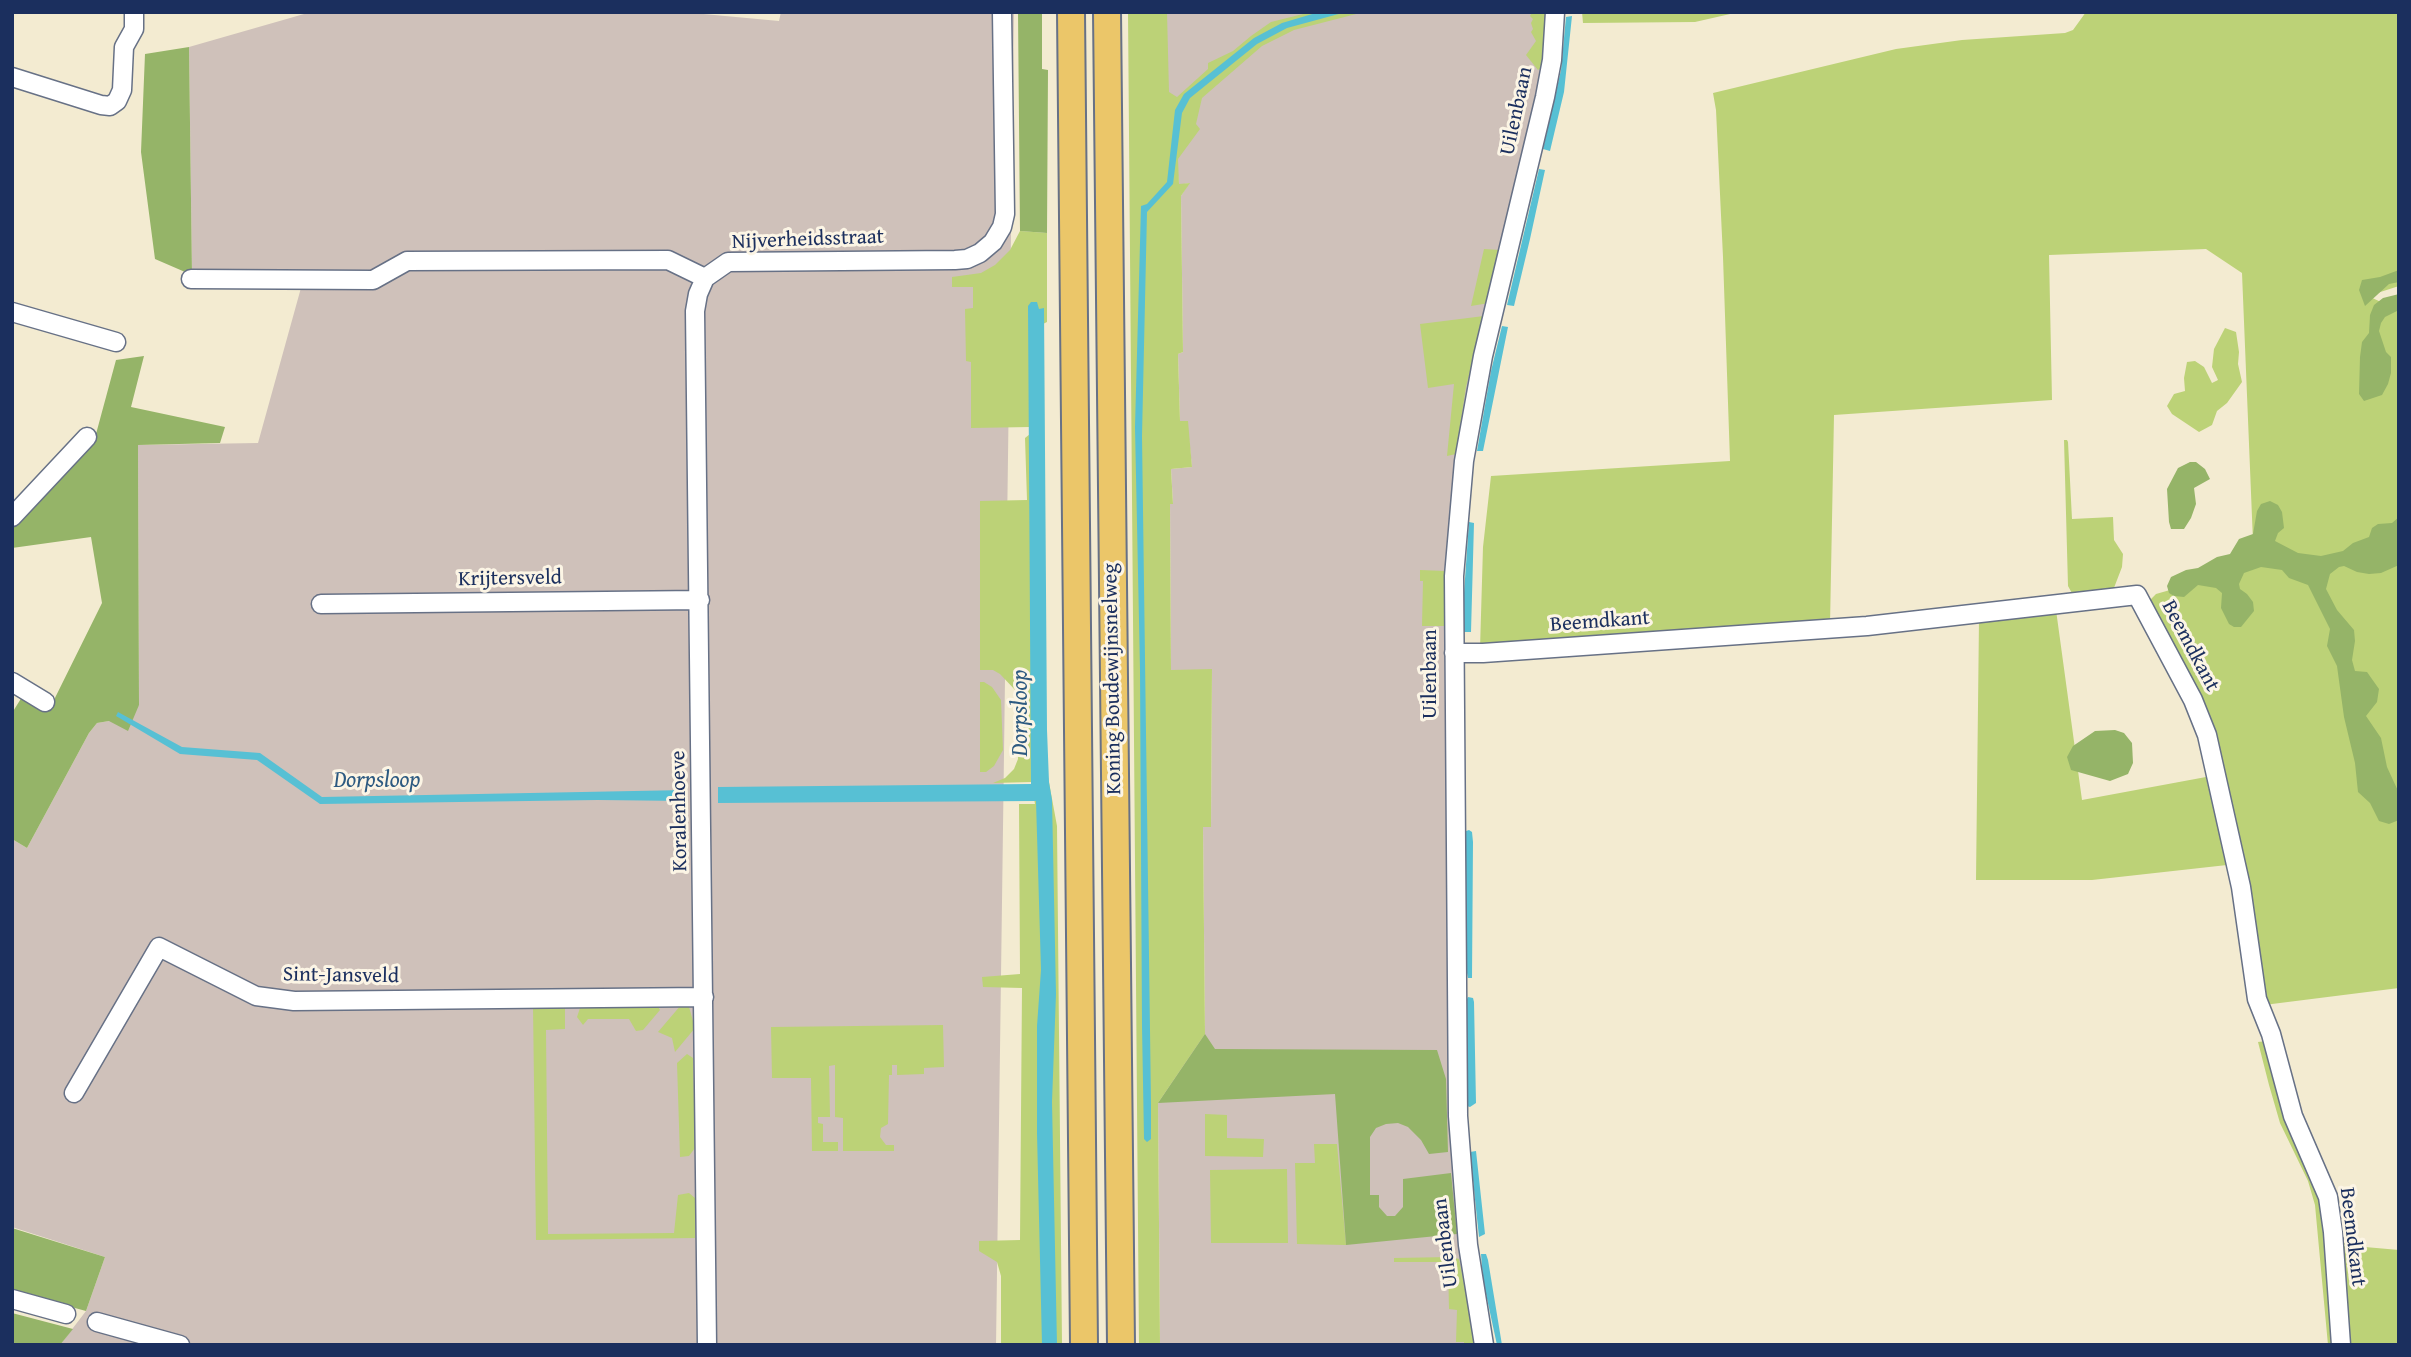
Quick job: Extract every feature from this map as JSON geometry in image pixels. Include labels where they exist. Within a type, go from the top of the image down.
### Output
[{"type":"highway","name":"Koning Boudewijnsnelweg","points":[[1071,12],[1084,1345]]},
{"type":"highway","name":"Koning Boudewijnsnelweg","points":[[1107,12],[1121,1345]]},
{"type":"street","points":[[12,77],[102,106],[110,106],[117,101],[122,90],[124,47],[134,29],[134,12]]},
{"type":"street","name":"Nijverheidsstraat","points":[[705,278],[728,262],[967,259],[993,242],[1002,227],[1005,214],[1002,12]]},
{"type":"street","name":"Uilenbaan","points":[[1485,1345],[1468,1245],[1458,1116],[1454,576],[1464,461],[1483,356],[1545,97],[1552,60],[1555,12]]},
{"type":"street","points":[[191,279],[373,280],[407,261],[641,260],[668,260],[705,278]]},
{"type":"street","name":"Koralenhoeve","points":[[705,278],[695,311],[707,1345]]},
{"type":"street","points":[[12,312],[116,342]]},
{"type":"street","points":[[12,517],[88,437]]},
{"type":"street","name":"Beemdkant","points":[[1454,653],[1867,626],[2137,595],[2193,700],[2207,735],[2241,887],[2257,999],[2271,1034],[2293,1116],[2328,1197],[2341,1345]]},
{"type":"street","name":"Krijtersveld","points":[[321,604],[700,600]]},
{"type":"street","points":[[12,682],[45,702]]},
{"type":"street","name":"Sint-Jansveld","points":[[74,1093],[159,947],[256,996],[294,1001],[704,997]]},
{"type":"street","points":[[12,1299],[66,1314]]},
{"type":"street","points":[[97,1322],[180,1345]]},
{"type":"shaded area","points":[[311,12],[682,12],[779,21],[781,12],[1014,12],[996,1345],[60,1345],[86,1311],[105,1257],[12,1227],[12,839],[27,848],[97,723],[109,721],[139,705],[138,445],[258,443],[304,277],[192,275],[189,47]]},
{"type":"shaded area","points":[[1143,12],[1549,12],[1544,66],[1457,462],[1446,562],[1450,1056],[1478,1345],[1160,1345],[1158,1103],[1205,1033],[1203,827],[1211,827],[1212,670],[1171,670],[1171,469],[1192,467],[1187,421],[1180,422],[1178,354],[1183,352],[1181,196],[1189,183],[1179,185],[1173,124]]},
{"type":"green space","points":[[1018,12],[1042,12],[1042,69],[1048,70],[1047,233],[1020,231]]},
{"type":"green space","points":[[1128,12],[1167,12],[1169,92],[1177,97],[1208,69],[1208,63],[1233,51],[1271,22],[1311,12],[1364,12],[1294,30],[1262,46],[1202,98],[1196,124],[1200,129],[1178,159],[1179,184],[1190,183],[1181,196],[1183,352],[1178,354],[1180,421],[1188,421],[1192,467],[1171,469],[1171,670],[1212,669],[1211,827],[1203,827],[1205,1034],[1158,1103],[1160,1345],[1139,1345]]},
{"type":"green space","points":[[1532,12],[1547,12],[1542,67],[1538,70],[1526,55],[1536,41],[1531,32]]},
{"type":"green space","points":[[1582,12],[1739,12],[1695,22],[1583,23]]},
{"type":"green space","points":[[2086,12],[2399,12],[2399,286],[2368,296],[2381,302],[2399,297],[2399,988],[2264,1005],[2211,731],[2149,601],[2156,594],[2254,566],[2242,273],[2206,249],[2049,255],[2052,400],[1834,415],[1830,625],[1480,649],[1483,547],[1491,476],[1730,461],[1723,257],[1713,93],[1896,49],[1962,40],[2065,33],[2073,30]]},
{"type":"green space","points":[[189,47],[192,275],[155,259],[141,152],[145,54]]},
{"type":"green space","points":[[1020,231],[1047,233],[1047,322],[1043,324],[1046,766],[1057,826],[1062,1345],[1001,1345],[1001,1276],[997,1262],[979,1251],[979,1241],[1020,1240],[1022,988],[983,987],[982,977],[1020,974],[1019,804],[1035,804],[1031,782],[993,783],[1005,778],[1014,769],[1018,759],[1016,691],[1000,674],[993,670],[980,670],[980,501],[1027,500],[1025,438],[1030,434],[1030,427],[971,428],[971,362],[966,361],[965,309],[973,308],[973,287],[952,287],[952,277],[981,273],[995,265],[1010,250]]},
{"type":"green space","points":[[1484,249],[1500,250],[1489,303],[1471,306]]},
{"type":"green space","points":[[2399,270],[2399,282],[2389,284],[2365,306],[2359,290],[2362,280]]},
{"type":"green space","points":[[2399,294],[2399,310],[2385,317],[2379,331],[2386,352],[2391,357],[2388,384],[2382,395],[2364,401],[2359,394],[2360,357],[2362,342],[2369,333],[2370,315],[2374,305],[2383,298]]},
{"type":"green space","points":[[1484,316],[1466,387],[1456,454],[1447,456],[1454,384],[1428,388],[1420,324]]},
{"type":"green space","points":[[2225,328],[2236,332],[2242,382],[2227,403],[2217,411],[2212,425],[2199,432],[2172,414],[2167,406],[2174,394],[2185,391],[2187,362],[2195,361],[2204,367],[2212,383],[2218,380],[2212,367],[2214,349]]},
{"type":"green space","points":[[144,356],[131,407],[225,427],[220,443],[138,445],[139,705],[128,731],[109,721],[97,723],[89,733],[27,848],[12,839],[12,713],[22,697],[49,710],[102,603],[91,537],[12,548],[12,522],[96,434],[116,360]]},
{"type":"green space","points":[[2064,440],[2068,442],[2072,519],[2113,517],[2114,540],[2123,554],[2122,567],[2112,593],[2073,595],[2068,586]]},
{"type":"green space","points":[[2196,462],[2205,469],[2210,479],[2194,488],[2196,504],[2184,529],[2171,529],[2167,489],[2178,468]]},
{"type":"green space","points":[[2270,501],[2278,505],[2282,512],[2284,528],[2275,541],[2298,553],[2321,556],[2343,551],[2353,543],[2369,537],[2372,528],[2378,524],[2392,523],[2399,517],[2399,565],[2381,573],[2369,574],[2344,566],[2339,567],[2330,574],[2326,589],[2337,610],[2354,630],[2352,660],[2355,671],[2367,672],[2379,689],[2377,702],[2366,716],[2381,738],[2387,767],[2399,793],[2399,820],[2389,824],[2379,821],[2370,803],[2358,792],[2337,666],[2327,646],[2330,629],[2308,585],[2289,578],[2282,570],[2261,567],[2244,573],[2239,584],[2240,589],[2253,602],[2254,611],[2241,627],[2229,624],[2221,608],[2222,593],[2216,588],[2198,585],[2184,597],[2169,593],[2167,586],[2171,577],[2230,554],[2239,539],[2253,534],[2257,511],[2261,504]]},
{"type":"green space","points":[[1420,570],[1446,571],[1446,626],[1422,626],[1423,581],[1420,581]]},
{"type":"green space","points":[[2056,610],[2082,800],[2206,777],[2227,865],[2092,880],[1976,880],[1979,619]]},
{"type":"green space","points":[[980,682],[992,687],[1001,700],[1003,750],[994,766],[986,772],[980,772]]},
{"type":"green space","points":[[2115,730],[2124,733],[2132,743],[2133,763],[2128,774],[2110,781],[2071,770],[2067,757],[2073,746],[2095,731]]},
{"type":"green space","points":[[656,1003],[660,1010],[643,1030],[636,1031],[629,1019],[588,1019],[583,1025],[577,1017],[581,1005]]},
{"type":"green space","points":[[681,1005],[689,1007],[695,1028],[675,1052],[672,1038],[658,1032]]},
{"type":"green space","points":[[533,1006],[565,1007],[565,1029],[546,1030],[548,1234],[674,1233],[678,1195],[689,1193],[695,1198],[695,1238],[536,1240]]},
{"type":"green space","points":[[943,1025],[944,1067],[924,1068],[924,1074],[897,1075],[897,1065],[892,1065],[892,1075],[889,1075],[888,1124],[881,1128],[880,1137],[886,1145],[894,1145],[894,1151],[843,1151],[843,1118],[835,1117],[835,1065],[829,1066],[830,1117],[818,1117],[818,1123],[823,1124],[823,1142],[838,1142],[838,1151],[812,1151],[811,1078],[772,1078],[771,1027]]},
{"type":"green space","points":[[1205,1034],[1215,1049],[1437,1050],[1446,1079],[1448,1152],[1429,1154],[1421,1140],[1408,1127],[1398,1123],[1376,1128],[1370,1137],[1370,1195],[1379,1195],[1379,1207],[1387,1216],[1395,1216],[1403,1207],[1403,1179],[1451,1173],[1457,1234],[1346,1245],[1335,1094],[1158,1103]]},
{"type":"green space","points":[[2266,1041],[2323,1203],[2335,1345],[2328,1345],[2315,1205],[2308,1181],[2280,1123],[2258,1042]]},
{"type":"green space","points":[[687,1054],[693,1058],[695,1148],[689,1156],[680,1157],[677,1063]]},
{"type":"green space","points":[[1205,1114],[1227,1115],[1227,1138],[1264,1139],[1263,1157],[1205,1156]]},
{"type":"green space","points":[[1314,1144],[1337,1144],[1346,1245],[1297,1244],[1295,1163],[1315,1163]]},
{"type":"green space","points":[[1287,1169],[1288,1243],[1211,1243],[1210,1170]]},
{"type":"green space","points":[[12,1228],[105,1257],[86,1311],[12,1291]]},
{"type":"green space","points":[[2338,1241],[2399,1250],[2399,1345],[2345,1345]]},
{"type":"green space","points":[[1394,1258],[1459,1259],[1476,1345],[1456,1342],[1457,1310],[1449,1309],[1448,1262],[1394,1262]]},
{"type":"green space","points":[[12,1313],[73,1329],[60,1345],[12,1345]]},
{"type":"water","points":[[1319,12],[1346,12],[1287,28],[1257,44],[1190,98],[1182,113],[1173,184],[1147,212],[1142,436],[1151,1104],[1151,1139],[1147,1142],[1144,1139],[1142,1026],[1140,670],[1135,427],[1141,206],[1147,204],[1167,182],[1175,110],[1184,94],[1254,38],[1282,23]]},
{"type":"water","points":[[1572,16],[1564,92],[1550,151],[1543,149],[1561,70],[1566,17]]},
{"type":"water","points":[[1539,169],[1545,170],[1530,239],[1514,306],[1507,305]]},
{"type":"water","points":[[1031,302],[1037,302],[1039,309],[1044,308],[1047,730],[1052,800],[1056,994],[1052,1102],[1057,1345],[1042,1345],[1037,1133],[1037,1026],[1041,970],[1036,801],[718,803],[718,787],[1031,784],[1028,306]]},
{"type":"water","points":[[1502,326],[1508,327],[1483,451],[1477,451],[1491,371]]},
{"type":"water","points":[[1469,522],[1474,523],[1471,632],[1464,632],[1464,593]]},
{"type":"water","points":[[118,712],[182,747],[260,753],[322,797],[686,790],[686,801],[320,804],[257,760],[180,754],[116,716]]},
{"type":"water","points":[[1466,831],[1472,832],[1473,842],[1472,978],[1468,978],[1466,950],[1465,845]]},
{"type":"water","points":[[1468,997],[1473,998],[1474,1002],[1476,1103],[1470,1107],[1467,1106]]},
{"type":"water","points":[[1476,1151],[1485,1234],[1479,1237],[1470,1152]]},
{"type":"water","points":[[1481,1254],[1486,1254],[1488,1260],[1502,1345],[1497,1345],[1483,1280]]},
{"type":"water label","name":"Dorpsloop","points":[[1021,713]]},
{"type":"water label","name":"Dorpsloop","points":[[377,781]]}]
